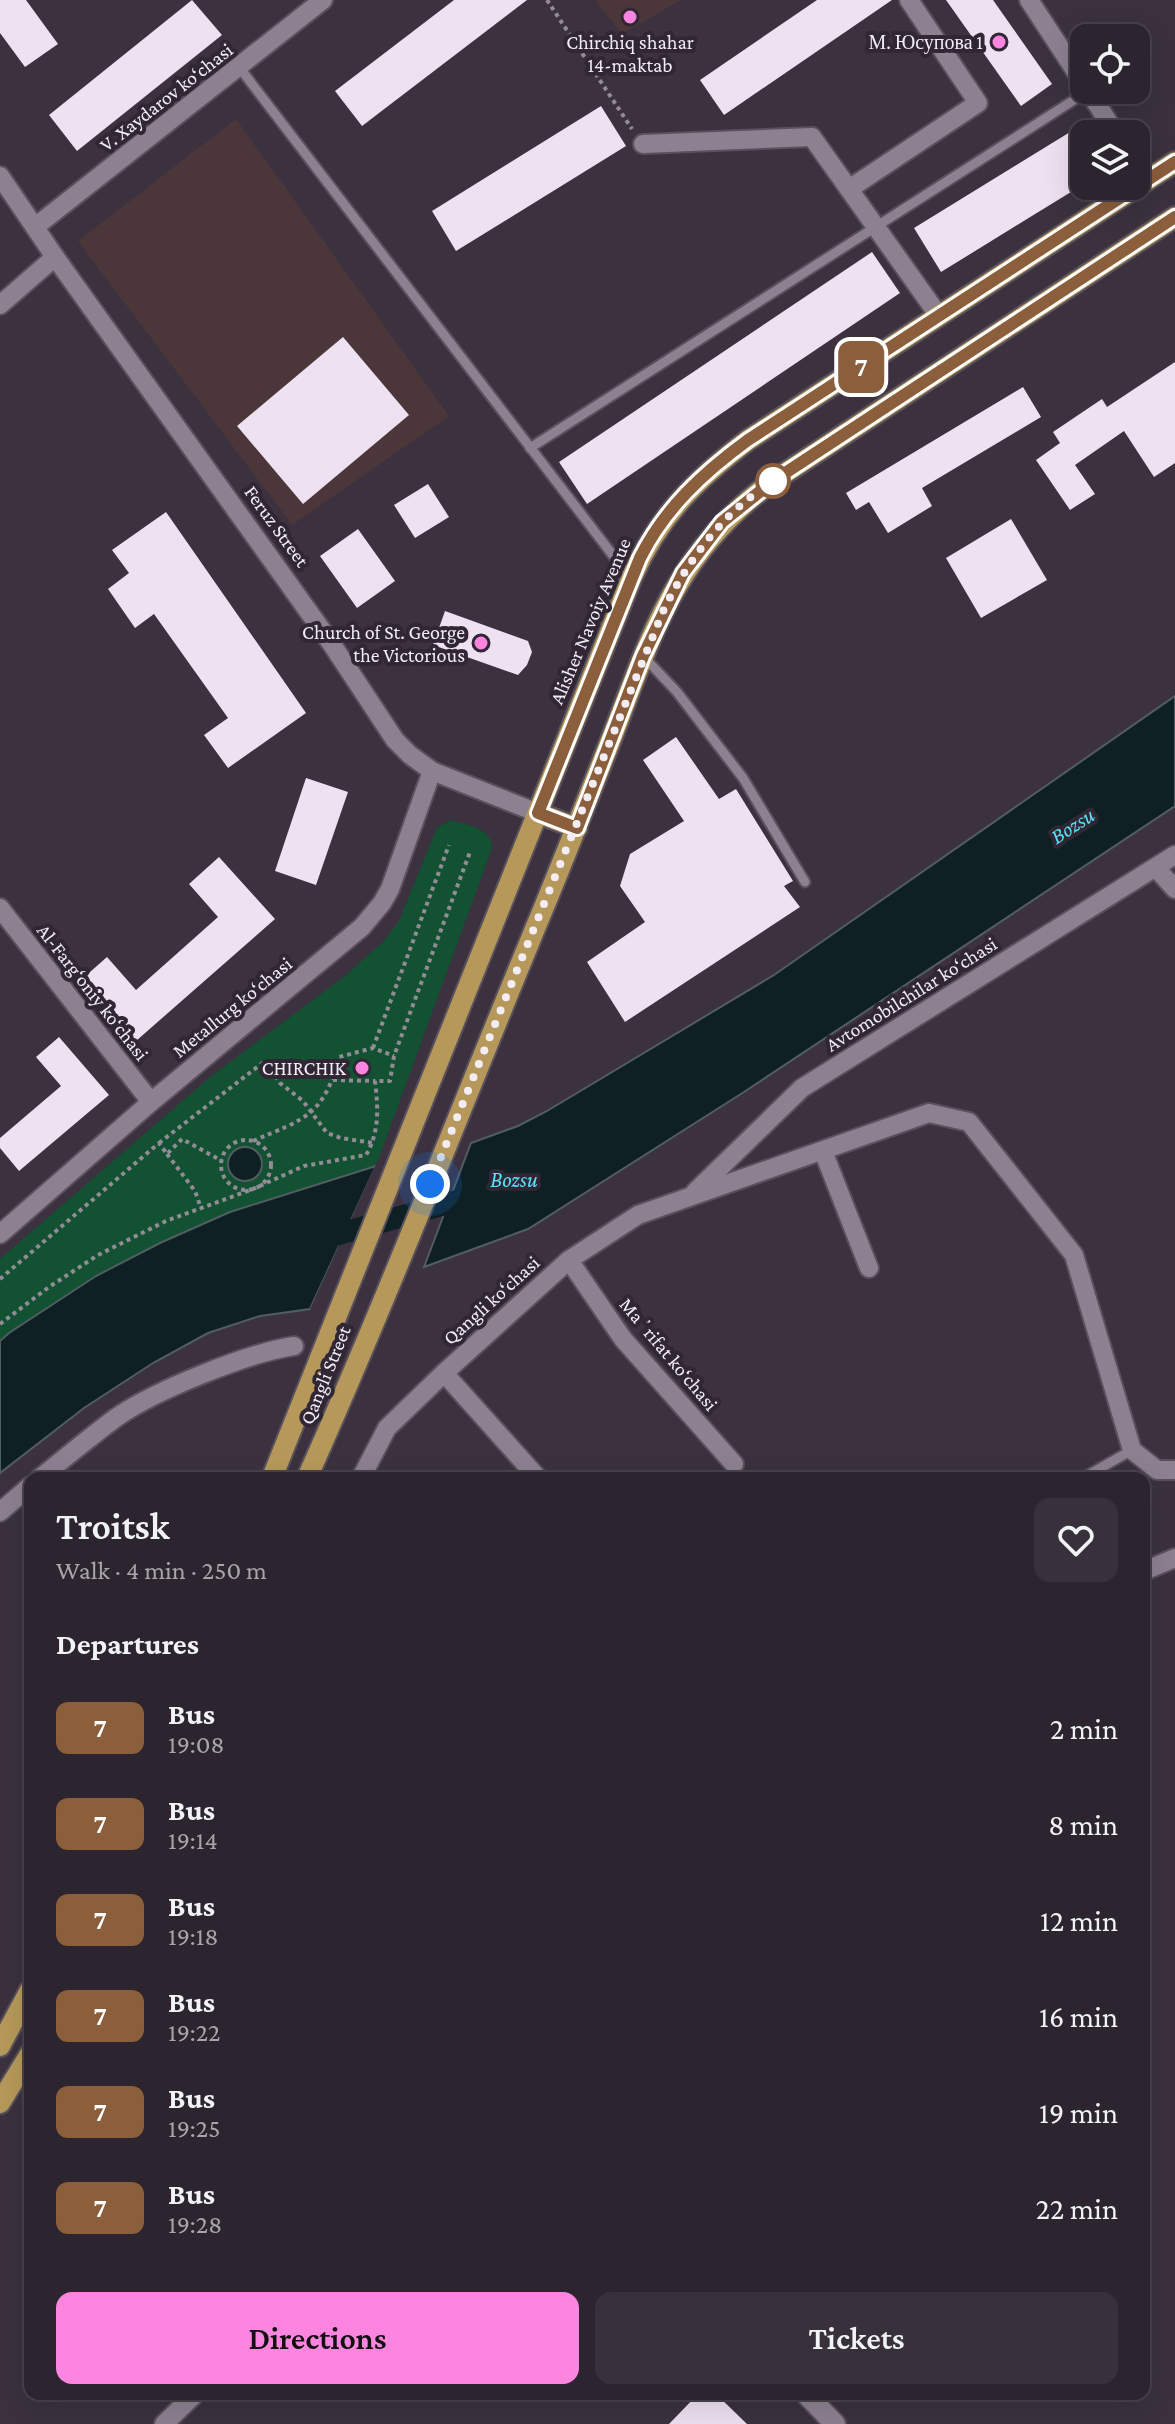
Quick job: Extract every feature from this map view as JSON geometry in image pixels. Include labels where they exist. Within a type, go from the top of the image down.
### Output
[{"type":"main road","name":"Alisher Navoiy Avenue","points":[[1150,170],[1175,162]]},
{"type":"main road","name":"Alisher Navoiy Avenue","points":[[404,1147],[631,579],[660,523],[694,484],[718,463],[939,316],[1103,200]]},
{"type":"main road","points":[[577,828],[643,656],[683,573],[722,522],[747,500],[1175,217]]},
{"type":"main road","name":"Feruz Street","points":[[538,813],[577,828]]},
{"type":"main road","name":"Qangli Street","points":[[310,1472],[577,828]]},
{"type":"main road","name":"Qangli Street","points":[[274,1472],[404,1147]]},
{"type":"main road","points":[[0,2046],[24,2001]]},
{"type":"main road","points":[[0,2103],[24,2064]]},
{"type":"street","name":"V. Xaydarov ko‘chasi","points":[[35,227],[323,0]]},
{"type":"street","points":[[849,189],[978,103],[909,0]]},
{"type":"street","points":[[1029,0],[1070,63]]},
{"type":"street","points":[[643,144],[812,137],[939,316]]},
{"type":"street","name":"Feruz Street","points":[[0,176],[331,643],[395,740],[432,771],[538,813]]},
{"type":"street","points":[[0,305],[55,257]]},
{"type":"street","name":"Metallurg ko‘chasi","points":[[0,1234],[151,1102],[340,947],[373,916],[390,889],[432,771]]},
{"type":"street","name":"Avtomobilchilar ko‘chasi","points":[[690,1197],[802,1088],[1175,855]]},
{"type":"street","points":[[1156,868],[1175,889]]},
{"type":"street","name":"Al-Farg‘oniy ko‘chasi","points":[[0,908],[151,1102]]},
{"type":"street","points":[[569,1260],[638,1215],[929,1113],[969,1122],[1074,1255],[1132,1450],[1157,1470],[1175,1470]]},
{"type":"street","points":[[823,1151],[869,1268]]},
{"type":"street","name":"Qangli ko‘chasi","points":[[364,1472],[387,1428],[569,1260]]},
{"type":"street","name":"Maʼrifat ko‘chasi","points":[[569,1260],[623,1339],[734,1464]]},
{"type":"street","points":[[48,1472],[120,1415],[173,1388],[252,1356],[294,1346]]},
{"type":"street","name":"Qangli ko‘chasi","points":[[444,1373],[533,1472]]},
{"type":"street","points":[[0,1512],[24,1491]]},
{"type":"street","points":[[1150,1568],[1175,1558]]},
{"type":"street","points":[[164,2424],[189,2400]]},
{"type":"street","points":[[812,2400],[835,2424]]},
{"type":"lane","points":[[239,67],[631,579]]},
{"type":"lane","points":[[530,448],[1070,102]]},
{"type":"lane","points":[[643,656],[677,692],[743,778],[805,882]]},
{"type":"lane","points":[[1094,1472],[1132,1450]]},
{"type":"path","points":[[547,0],[643,144]]},
{"type":"path","points":[[373,1048],[449,845]]},
{"type":"path","points":[[333,1080],[390,1081],[394,1056],[470,852]]},
{"type":"path","points":[[253,1141],[266,1150],[271,1165],[266,1180],[253,1189],[245,1190],[229,1183],[222,1169],[222,1161],[229,1147],[236,1142],[253,1141],[312,1113],[322,1102],[333,1080],[339,1057],[373,1048],[394,1056]]},
{"type":"path","points":[[0,1279],[159,1143],[265,1061],[280,1083],[303,1101],[327,1133],[373,1143]]},
{"type":"path","points":[[0,1324],[98,1255],[166,1221],[253,1189],[304,1166],[366,1155],[373,1143],[378,1112],[375,1081]]},
{"type":"path","points":[[167,1154],[182,1139],[222,1161]]},
{"type":"path","points":[[159,1143],[195,1191],[201,1208]]},
{"type":"shaded area","name":"Chirchiq shahar 14-maktab","points":[[595,0],[681,0],[622,34]]},
{"type":"shaded area","points":[[236,119],[449,416],[292,525],[78,241]]},
{"type":"green space","points":[[451,820],[483,832],[491,841],[492,848],[376,1166],[230,1212],[160,1243],[96,1276],[0,1341],[0,1259],[209,1078],[345,976],[383,942],[399,921],[437,828]]},
{"type":"water","name":"Bozsu","points":[[1175,696],[1175,806],[744,1092],[528,1229],[424,1267],[471,1143],[518,1126],[547,1111],[774,975]]},
{"type":"water","points":[[245,1147],[257,1152],[262,1164],[257,1176],[245,1181],[233,1176],[228,1164],[233,1152]]},
{"type":"water","points":[[376,1166],[310,1309],[260,1316],[208,1333],[153,1363],[84,1408],[0,1473],[0,1341],[9,1333],[96,1276],[160,1243],[230,1212]]},
{"type":"pier","points":[[377,1162],[380,1167],[315,1309],[310,1309]]},
{"type":"building","points":[[0,0],[26,0],[58,44],[25,67],[0,33]]},
{"type":"building","points":[[192,0],[222,35],[77,151],[49,115]]},
{"type":"building","points":[[454,0],[527,0],[362,126],[335,91]]},
{"type":"building","points":[[817,0],[892,0],[724,115],[700,80]]},
{"type":"building","name":"М. Юсупова 1","points":[[946,0],[993,0],[1052,84],[1021,106]]},
{"type":"building","points":[[601,106],[626,146],[456,251],[432,211]]},
{"type":"building","points":[[1070,132],[1070,193],[941,272],[914,228]]},
{"type":"building","points":[[872,252],[900,293],[587,504],[559,462]]},
{"type":"building","points":[[343,337],[409,415],[303,504],[237,426]]},
{"type":"building","points":[[1175,362],[1175,463],[1154,477],[1124,431],[1075,465],[1095,494],[1070,510],[1036,460],[1060,443],[1053,432],[1102,399],[1107,407]]},
{"type":"building","points":[[1023,387],[1041,417],[922,488],[932,506],[888,533],[869,502],[856,510],[846,493]]},
{"type":"building","points":[[428,484],[449,517],[415,538],[394,505]]},
{"type":"building","points":[[166,512],[306,713],[228,768],[204,735],[228,718],[154,614],[135,628],[108,589],[129,573],[112,550]]},
{"type":"building","points":[[1011,519],[1047,580],[981,618],[946,558]]},
{"type":"building","points":[[358,529],[395,581],[357,608],[320,556]]},
{"type":"building","name":"Church of St. George the Victorious","points":[[445,611],[528,641],[532,652],[527,665],[518,675],[433,645]]},
{"type":"building","points":[[676,737],[719,799],[736,789],[793,881],[784,886],[800,907],[625,1022],[587,962],[645,922],[620,886],[630,854],[684,821],[643,760]]},
{"type":"building","points":[[306,778],[348,792],[316,885],[275,871]]},
{"type":"building","points":[[219,857],[275,919],[136,1041],[81,980],[107,957],[136,990],[218,917],[189,884]]},
{"type":"building","points":[[59,1037],[109,1095],[19,1171],[0,1148],[0,1138],[61,1086],[36,1057]]},
{"type":"building","points":[[692,2400],[722,2400],[747,2424],[669,2424]]},
{"type":"waterway","name":"Bozsu","points":[[318,1240],[474,1196]]},
{"type":"bus line","name":"7","points":[[1175,162],[748,440],[694,484],[660,523],[640,558],[538,813],[577,828],[657,624],[683,573],[722,522],[773,481],[1175,217]]},
{"type":"place","name":"Chirchiq shahar 14-maktab","points":[[630,17]]},
{"type":"place","name":"М. Юсупова 1","points":[[999,42]]},
{"type":"place","name":"Church of St. George the Victorious","points":[[481,643]]},
{"type":"place","name":"CHIRCHIK","points":[[362,1068]]},
{"type":"route","points":[[430,1184],[664,609],[683,573],[722,522],[773,481]]}]
